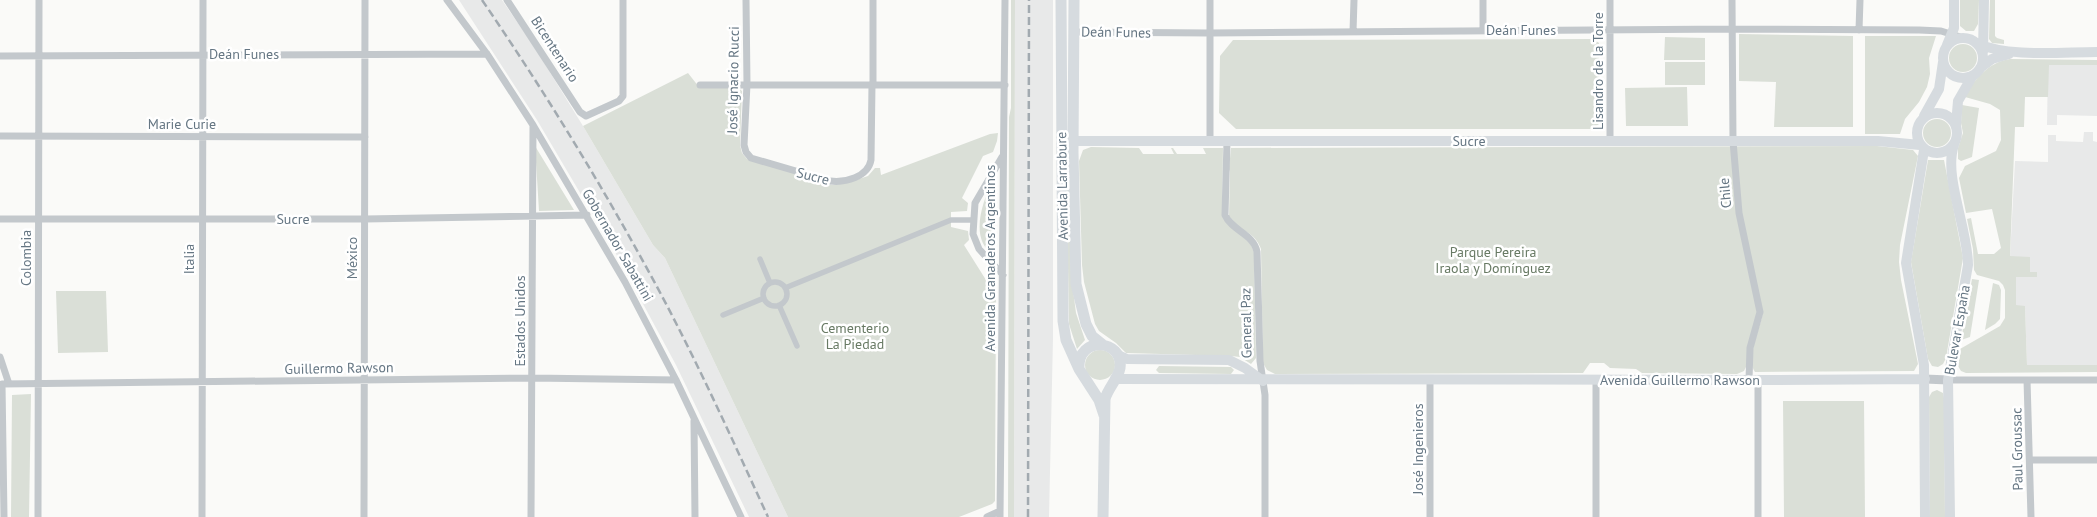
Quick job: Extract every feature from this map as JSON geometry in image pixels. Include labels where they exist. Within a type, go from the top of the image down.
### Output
[{"type":"main road","name":"Avenida Larrabure","points":[[1061,0],[1063,321],[1066,340],[1079,369]]},
{"type":"main road","name":"Avenida Larrabure","points":[[1074,0],[1073,141],[1077,292],[1086,324],[1092,336],[1102,344]]},
{"type":"main road","points":[[1954,0],[1952,33],[1944,50],[1939,89],[1916,129],[1917,140],[1922,148],[1934,154],[1940,154],[1950,149],[1957,139],[1958,101],[1978,68],[1975,42],[1984,0]]},
{"type":"main road","points":[[1944,50],[1955,39],[1975,42]]},
{"type":"main road","name":"Deán Funes","points":[[1975,42],[2020,52]]},
{"type":"main road","name":"Deán Funes","points":[[1978,68],[1998,56],[2020,52],[2097,52]]},
{"type":"main road","points":[[1943,61],[1947,70],[1954,76],[1964,78],[1978,68]]},
{"type":"main road","points":[[1923,118],[1929,114],[1941,113],[1948,116],[1956,125]]},
{"type":"main road","name":"Sucre","points":[[1061,140],[1878,141],[1905,138],[1916,129]]},
{"type":"main road","name":"Sucre","points":[[1878,141],[1922,148]]},
{"type":"main road","name":"Bulevar España","points":[[1950,517],[1948,380],[1968,265],[1967,248],[1951,168],[1951,154],[1954,145]]},
{"type":"main road","name":"Bulevar España","points":[[1922,148],[1906,263],[1925,379],[1925,517]]},
{"type":"main road","points":[[1104,415],[1099,400],[1079,369],[1080,359],[1084,350],[1093,345],[1102,344],[1112,348],[1118,355],[1127,359],[1229,360],[1263,380]]},
{"type":"main road","points":[[1103,517],[1104,415],[1106,394],[1120,369],[1118,355]]},
{"type":"main road","points":[[1088,382],[1104,385],[1114,379]]},
{"type":"main road","name":"Avenida Guillermo Rawson","points":[[1114,379],[1925,379]]},
{"type":"street","name":"Colombia","points":[[38,517],[39,0]]},
{"type":"street","name":"Italia","points":[[202,517],[201,219],[203,0]]},
{"type":"street","name":"México","points":[[364,517],[366,0]]},
{"type":"street","name":"Gobernador Sabattini","points":[[447,0],[487,54],[533,125],[587,215],[625,282],[676,380],[741,517]]},
{"type":"street","name":"Bicentenario","points":[[507,0],[580,112],[589,116],[620,100],[623,94],[623,0]]},
{"type":"street","name":"José Ignacio Rucci","points":[[746,0],[747,84],[744,145],[746,152],[751,158]]},
{"type":"street","points":[[872,84],[873,0]]},
{"type":"street","name":"Avenida Granaderos Argentinos","points":[[1000,514],[1005,0]]},
{"type":"street","points":[[1210,0],[1210,141]]},
{"type":"street","points":[[1353,32],[1354,0]]},
{"type":"street","points":[[1483,0],[1483,30]]},
{"type":"street","name":"Lisandro de la Torre","points":[[1610,0],[1610,141]]},
{"type":"street","name":"Chile","points":[[1732,0],[1732,141],[1739,213],[1760,312],[1750,348],[1754,380],[1758,517]]},
{"type":"street","points":[[1859,30],[1860,0]]},
{"type":"street","name":"Deán Funes","points":[[1074,32],[1919,30],[1952,33],[1975,42]]},
{"type":"street","name":"Deán Funes","points":[[0,56],[487,54]]},
{"type":"street","name":"Sucre","points":[[751,158],[835,182],[862,174],[871,164],[872,84]]},
{"type":"street","points":[[700,85],[1005,84]]},
{"type":"street","name":"Estados Unidos","points":[[531,517],[533,125]]},
{"type":"street","name":"Marie Curie","points":[[0,136],[365,137]]},
{"type":"street","name":"General Paz","points":[[1227,141],[1225,215],[1229,221],[1253,241],[1257,248],[1260,361],[1265,394],[1265,517]]},
{"type":"street","points":[[1003,156],[977,197],[973,220],[975,241],[985,256],[1003,275]]},
{"type":"street","name":"Sucre","points":[[0,219],[364,219],[587,215]]},
{"type":"street","points":[[785,288],[951,220],[973,220]]},
{"type":"street","points":[[760,259],[770,283]]},
{"type":"street","points":[[770,283],[780,283],[785,288],[786,298],[780,304],[772,305],[764,298],[764,288],[770,283]]},
{"type":"street","points":[[723,315],[764,298]]},
{"type":"street","points":[[780,304],[797,346]]},
{"type":"street","points":[[0,357],[6,384],[2,463],[4,517]]},
{"type":"street","name":"Guillermo Rawson","points":[[6,384],[532,378],[676,380]]},
{"type":"street","name":"Avenida Guillermo Rawson","points":[[1925,379],[2097,380]]},
{"type":"street","name":"José Ingenieros","points":[[1430,380],[1430,517]]},
{"type":"street","points":[[1596,380],[1596,517]]},
{"type":"street","name":"Paul Groussac","points":[[2027,380],[2031,517]]},
{"type":"street","points":[[694,418],[695,517]]},
{"type":"street","points":[[2030,460],[2097,460]]},
{"type":"street","points":[[986,517],[1000,514]]},
{"type":"shaded area","points":[[459,0],[502,0],[535,48],[653,245],[665,258],[788,517],[749,517],[676,365],[615,252],[537,120]]},
{"type":"shaded area","points":[[1015,0],[1053,0],[1053,338],[1049,517],[1014,517]]},
{"type":"shaded area","points":[[2048,65],[2097,65],[2097,116],[2057,115],[2057,125],[2047,125]]},
{"type":"shaded area","points":[[2084,132],[2093,132],[2093,141],[2097,142],[2097,365],[2027,365],[2025,306],[2016,306],[2016,277],[2037,277],[2037,273],[2029,272],[2010,257],[2015,161],[2048,162],[2048,135],[2056,135],[2056,141],[2083,142]]},
{"type":"green space","points":[[1011,0],[1015,0],[1014,517],[1008,517],[1009,117],[1011,108]]},
{"type":"green space","points":[[1960,0],[1979,0],[1978,24],[1974,31],[1966,31],[1960,26]]},
{"type":"green space","points":[[1990,0],[1995,0],[1995,36],[2004,40],[2004,44],[1992,43],[1989,39]]},
{"type":"green space","points":[[1739,34],[1853,36],[1853,127],[1774,127],[1776,82],[1739,81]]},
{"type":"green space","points":[[1865,36],[1936,36],[1929,58],[1930,74],[1927,87],[1919,102],[1905,119],[1900,134],[1865,134]]},
{"type":"green space","points":[[1665,37],[1705,38],[1705,60],[1664,60]]},
{"type":"green space","points":[[1594,39],[1599,43],[1600,123],[1593,129],[1236,129],[1219,113],[1220,56],[1233,40]]},
{"type":"green space","points":[[1963,44],[1973,48],[1977,58],[1973,68],[1963,72],[1953,68],[1949,58],[1953,48]]},
{"type":"green space","points":[[2010,59],[2097,60],[2097,65],[2049,65],[2048,97],[2025,97],[2024,127],[2015,127],[2010,256],[2030,257],[2030,272],[2037,272],[2037,277],[2016,277],[2016,305],[2025,306],[2027,365],[2097,365],[2097,372],[1966,373],[1961,371],[1958,366],[1960,349],[2000,326],[2005,318],[2005,290],[2003,285],[1999,281],[1977,275],[1974,270],[1973,249],[1967,219],[1971,218],[1978,254],[1994,254],[2001,248],[1992,209],[1966,213],[1959,178],[1965,166],[1996,151],[2001,140],[2000,110],[1990,104],[1965,97],[1983,72],[1995,64]]},
{"type":"green space","points":[[1665,62],[1705,62],[1705,85],[1665,85]]},
{"type":"green space","name":"Cementerio La Piedad","points":[[688,73],[699,87],[738,88],[742,91],[740,145],[742,153],[747,159],[832,185],[847,183],[868,176],[875,168],[880,168],[881,175],[990,134],[998,133],[993,152],[983,156],[962,198],[968,203],[967,211],[951,212],[951,227],[968,231],[969,240],[964,245],[986,280],[992,276],[996,284],[995,501],[992,504],[959,517],[788,517],[665,258],[653,245],[583,126]]},
{"type":"green space","points":[[1687,87],[1688,126],[1626,126],[1625,88]]},
{"type":"green space","points":[[1962,105],[1979,108],[1972,157],[1961,161],[1958,159],[1958,148],[1963,133],[1961,123]]},
{"type":"green space","points":[[1937,119],[1947,123],[1951,133],[1947,143],[1937,147],[1927,143],[1923,133],[1927,123]]},
{"type":"green space","points":[[535,146],[574,210],[539,211]]},
{"type":"green space","name":"Parque Pereira Iraola y Domínguez","points":[[1877,146],[1913,150],[1918,156],[1900,245],[1899,262],[1918,364],[1914,371],[1755,372],[1752,366],[1753,351],[1763,312],[1758,312],[1746,367],[1744,371],[1737,374],[1642,373],[1636,369],[1610,368],[1604,363],[1590,363],[1583,373],[1275,374],[1267,370],[1263,363],[1261,249],[1254,237],[1246,231],[1233,228],[1250,243],[1254,252],[1256,358],[1251,364],[1240,357],[1231,356],[1126,353],[1099,331],[1095,324],[1084,282],[1079,161],[1083,150],[1091,147],[1139,148],[1143,154],[1174,154],[1171,148],[1173,148],[1177,154],[1206,154],[1203,148],[1223,148],[1222,215],[1228,224],[1236,224],[1229,216],[1231,148]]},
{"type":"green space","points":[[1066,153],[1068,153],[1071,275],[1076,313],[1085,340],[1077,349],[1069,324]]},
{"type":"green space","points":[[1928,160],[1944,160],[1963,258],[1946,358],[1943,364],[1938,367],[1932,366],[1928,359],[1911,262]]},
{"type":"green space","points":[[995,180],[994,255],[986,248],[982,240],[980,221],[985,200],[992,182]]},
{"type":"green space","points":[[1972,279],[1979,280],[1970,337],[1961,340]]},
{"type":"green space","points":[[1993,283],[1999,285],[2001,290],[2000,319],[1985,330]]},
{"type":"green space","points":[[56,291],[106,291],[108,352],[58,353]]},
{"type":"green space","points":[[1100,350],[1110,355],[1115,365],[1110,375],[1100,380],[1090,375],[1085,365],[1090,355]]},
{"type":"green space","points":[[1159,366],[1231,367],[1234,370],[1231,374],[1159,373],[1156,370]]},
{"type":"green space","points":[[1937,390],[1943,393],[1944,398],[1945,517],[1930,517],[1929,397],[1932,392]]},
{"type":"green space","points":[[31,394],[29,517],[11,517],[12,395]]},
{"type":"green space","points":[[1783,401],[1864,401],[1865,517],[1784,517]]},
{"type":"railway","points":[[482,0],[551,105],[636,248],[700,371],[768,517]]},
{"type":"railway","points":[[1028,517],[1029,0]]}]
